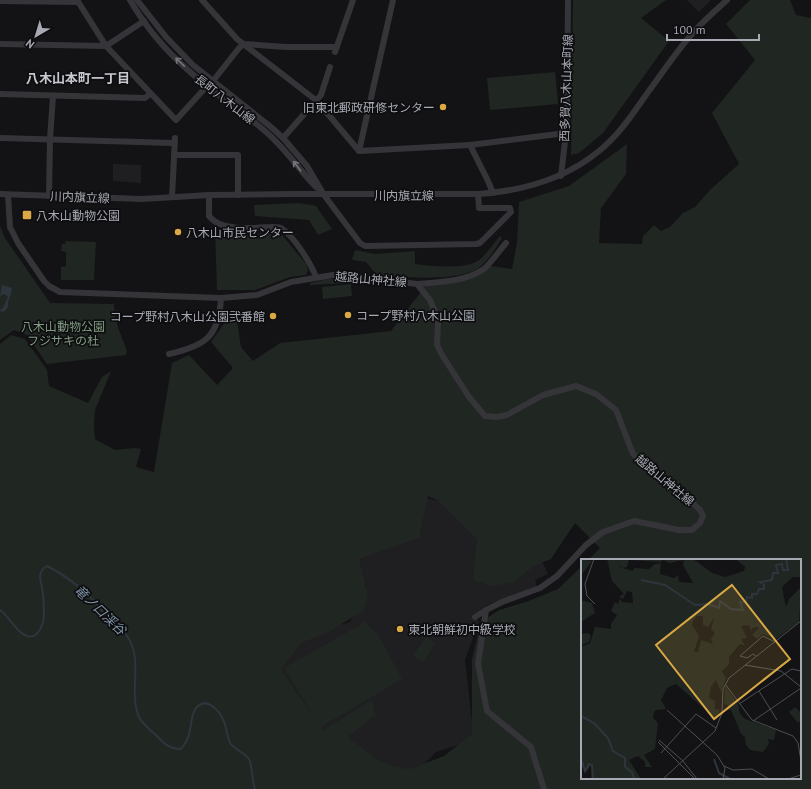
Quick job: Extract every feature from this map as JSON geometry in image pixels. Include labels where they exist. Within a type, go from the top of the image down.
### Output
[{"type":"street","name":"長町八木山線","points":[[130,0],[144,21],[171,53],[207,86],[278,143],[303,174],[324,195]]},
{"type":"street","points":[[137,0],[166,37],[193,65],[283,138],[307,166],[324,195],[360,242],[365,246],[480,243],[510,212],[510,208],[479,208],[478,194]]},
{"type":"street","points":[[202,0],[232,34],[316,101],[359,151]]},
{"type":"street","points":[[212,81],[244,44],[336,50],[353,0]]},
{"type":"street","points":[[359,151],[393,0]]},
{"type":"street","name":"西多賀八木山本町線","points":[[561,176],[566,133],[568,0]]},
{"type":"street","name":"川内旗立線","points":[[0,194],[142,198],[209,195],[478,194],[533,186],[561,176],[599,152],[622,129],[692,35],[726,0]]},
{"type":"street","points":[[0,1],[78,1],[106,46],[176,120],[207,86]]},
{"type":"street","points":[[0,44],[106,46],[144,21]]},
{"type":"street","points":[[283,138],[321,95],[330,67]]},
{"type":"street","points":[[0,94],[145,98],[150,94]]},
{"type":"street","points":[[48,196],[53,96]]},
{"type":"street","points":[[359,151],[470,145],[566,133]]},
{"type":"street","points":[[0,138],[174,141],[172,197]]},
{"type":"street","points":[[470,145],[493,193]]},
{"type":"street","points":[[174,155],[238,155],[238,195]]},
{"type":"street","name":"越路山神社線","points":[[8,195],[9,221],[13,234],[44,281],[55,290],[66,293],[221,298],[257,295],[291,282],[339,274],[417,284],[430,300],[435,312],[438,323],[437,345],[442,355],[469,397],[486,416],[497,417],[507,415],[543,395],[576,386],[596,394],[616,410],[633,454],[669,485],[686,497],[700,510],[703,516],[700,523],[692,530],[678,530],[634,521],[603,532],[586,545],[557,576],[540,588],[502,602],[486,610],[475,618]]},
{"type":"street","points":[[209,195],[209,216],[217,223],[233,227],[278,227],[283,229],[311,264],[316,277]]},
{"type":"street","points":[[417,284],[467,277],[476,273],[484,268],[506,243]]},
{"type":"street","points":[[169,354],[187,350],[196,346],[213,333],[219,320],[221,298]]},
{"type":"street","points":[[486,610],[478,664],[487,711],[531,747],[544,789]]},
{"type":"shaded area","points":[[687,0],[711,0],[699,12]]},
{"type":"shaded area","points":[[113,164],[141,165],[141,183],[113,181]]},
{"type":"shaded area","points":[[2,285],[12,288],[8,307],[5,311],[1,312],[0,310],[3,308],[8,297],[4,294],[0,296]]},
{"type":"shaded area","name":"東北朝鮮初中級学校","points":[[379,487],[439,501],[530,535],[548,574],[535,580],[537,587],[489,604],[472,615],[479,621],[465,660],[474,740],[436,752],[417,772],[382,771],[317,731],[268,666],[299,636],[350,622],[366,585],[323,534]]},
{"type":"green space","points":[[573,0],[666,0],[641,18],[669,41],[603,133],[579,153],[571,155]]},
{"type":"green space","points":[[750,0],[790,0],[796,15],[811,18],[811,789],[0,789],[0,344],[11,335],[25,339],[47,370],[49,386],[88,403],[102,377],[111,371],[95,410],[95,439],[115,450],[135,448],[141,449],[136,467],[154,472],[172,363],[189,355],[217,385],[233,368],[211,342],[226,321],[237,321],[241,347],[253,361],[280,343],[391,331],[426,285],[452,283],[469,279],[484,272],[491,266],[512,269],[517,243],[519,202],[569,186],[627,144],[626,174],[601,208],[599,243],[642,244],[643,236],[654,225],[661,231],[670,227],[683,213],[695,207],[711,189],[739,164],[712,113],[755,60],[726,24]]},
{"type":"green space","points":[[555,72],[558,104],[490,110],[487,78]]},
{"type":"green space","points":[[299,203],[316,206],[332,229],[318,235],[309,220],[255,216],[254,205]]},
{"type":"green space","name":"八木山動物公園 フジサキの杜","points":[[0,226],[5,238],[50,303],[114,304],[120,334],[127,351],[126,355],[47,364],[27,335],[14,330],[0,340]]},
{"type":"green space","points":[[215,230],[238,236],[255,235],[270,231],[282,235],[306,264],[308,270],[306,275],[290,277],[255,290],[217,290]]},
{"type":"green space","points":[[500,236],[502,238],[497,246],[481,266],[467,273],[455,276],[428,278],[377,275],[366,262],[352,260],[355,250],[375,254],[415,251],[415,264],[430,266],[465,265],[482,258]]},
{"type":"green space","points":[[66,241],[96,242],[94,280],[61,280],[61,267],[66,266],[66,252],[61,251],[62,244],[65,244]]},
{"type":"green space","points":[[328,279],[349,279],[350,283],[310,285],[310,283]]},
{"type":"green space","points":[[351,284],[352,296],[323,299],[322,287]]},
{"type":"green space","points":[[426,637],[435,644],[423,662],[413,655]]},
{"type":"waterway","name":"竜ノ口渓谷","points":[[0,610],[24,635],[34,636],[41,628],[44,617],[43,594],[40,578],[41,572],[47,566],[65,576],[94,601],[123,631],[132,645],[135,665],[136,707],[139,717],[143,723],[165,744],[174,749],[181,749],[189,735],[195,709],[201,704],[205,703],[214,707],[222,718],[230,743],[249,759],[255,789]]},
{"type":"place","name":"旧東北郵政研修センター","points":[[443,107]]},
{"type":"place","name":"八木山動物公園","points":[[27,215]]},
{"type":"place","name":"八木山市民センター","points":[[178,232]]},
{"type":"place","name":"コープ野村八木山公園","points":[[348,315]]},
{"type":"place","name":"コープ野村八木山公園弐番館","points":[[273,316]]},
{"type":"place","name":"東北朝鮮初中級学校","points":[[400,629]]},
{"type":"district","name":"八木山本町一丁目","points":[[78,78]]}]
